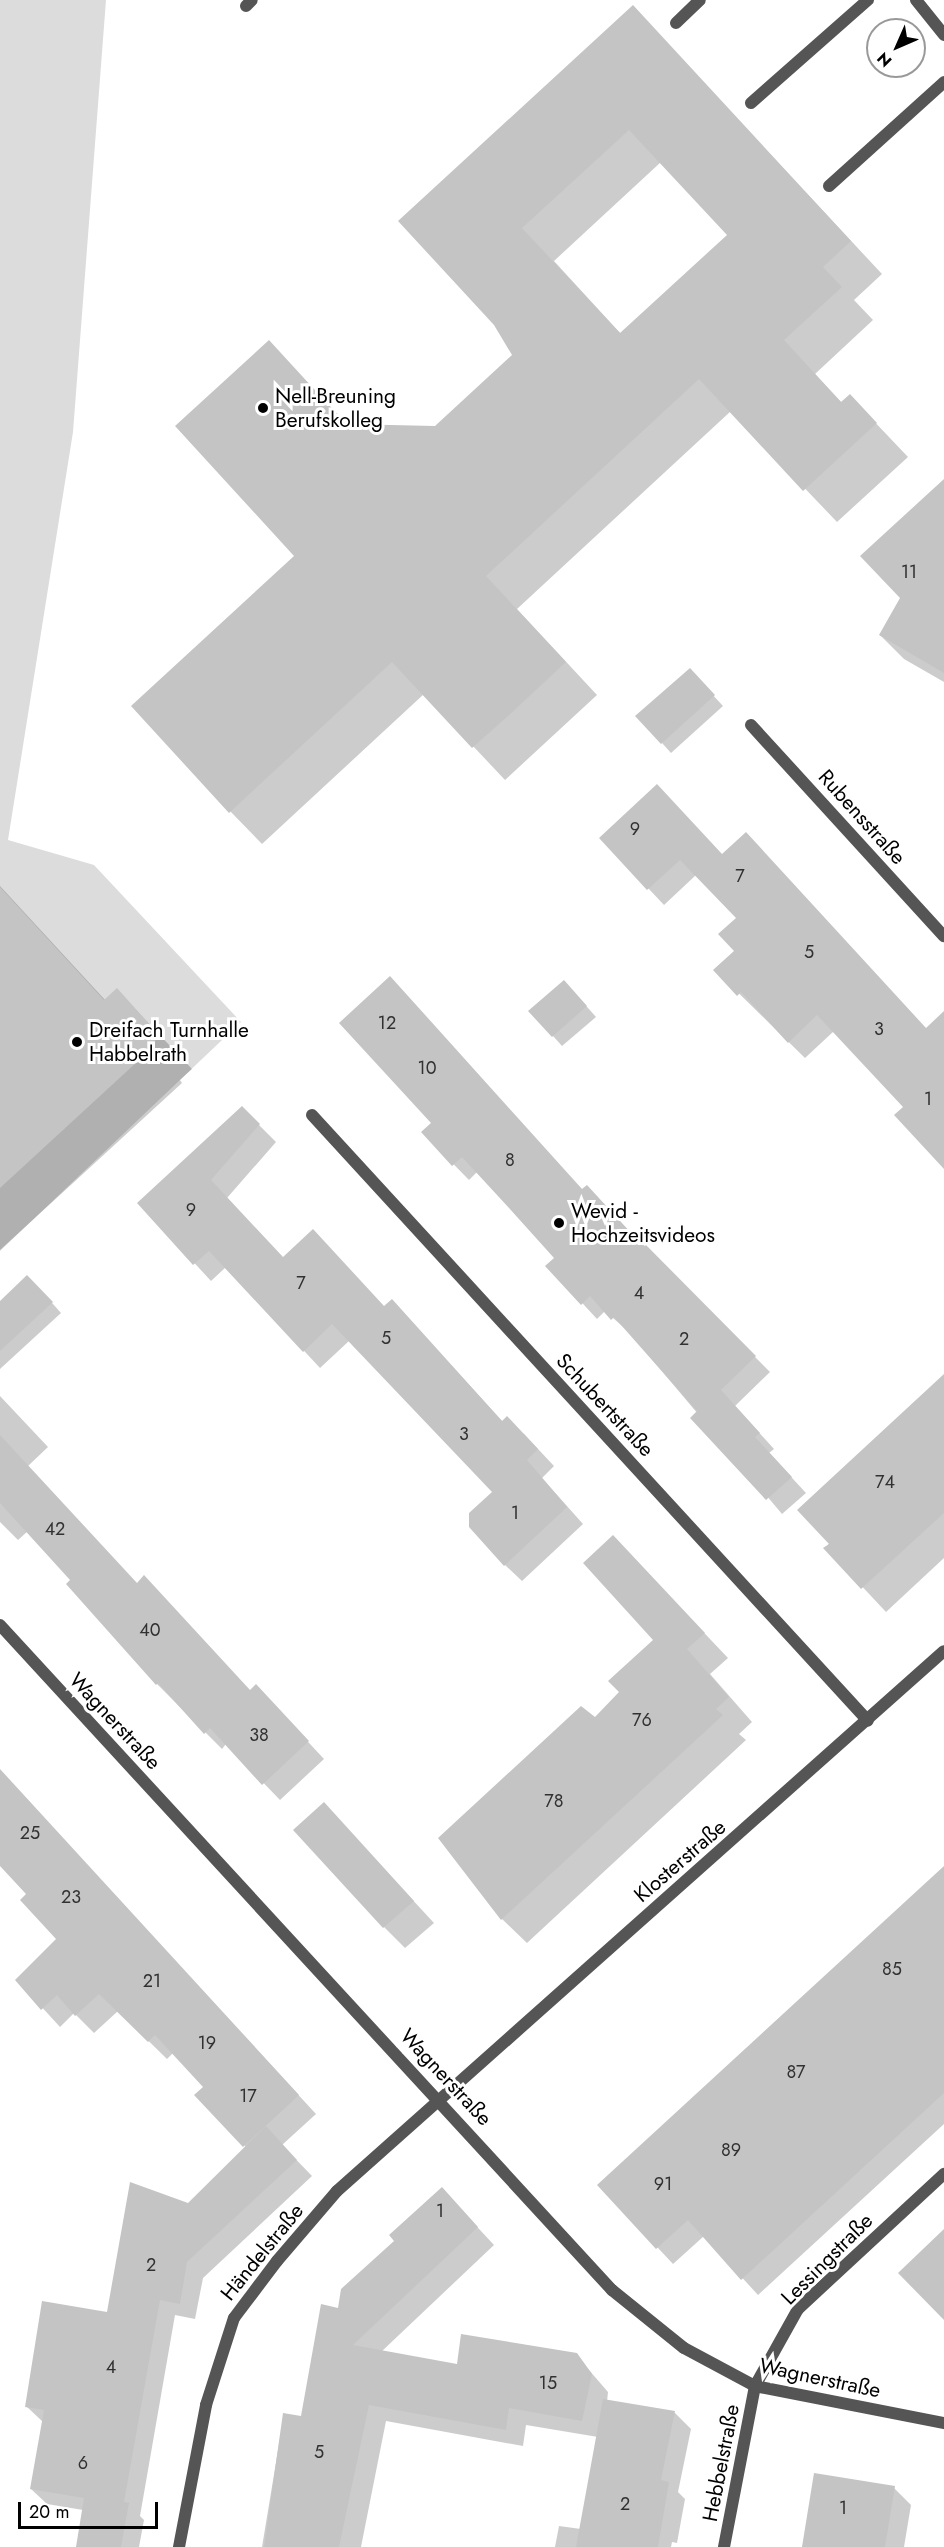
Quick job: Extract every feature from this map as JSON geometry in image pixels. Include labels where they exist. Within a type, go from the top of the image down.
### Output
[{"type":"street","points":[[676,23],[700,0]]},
{"type":"street","points":[[751,103],[868,0]]},
{"type":"street","points":[[916,0],[944,35]]},
{"type":"street","points":[[829,186],[944,82]]},
{"type":"street","name":"Rubensstraße","points":[[751,725],[944,936]]},
{"type":"street","name":"Schubertstraße","points":[[312,1115],[868,1721]]},
{"type":"street","name":"Wagnerstraße","points":[[0,1625],[439,2098],[612,2289],[684,2348],[755,2386],[944,2423]]},
{"type":"street","name":"Klosterstraße","points":[[439,2098],[868,1721],[944,1651]]},
{"type":"street","name":"Händelstraße","points":[[179,2547],[206,2404],[234,2318],[337,2191],[439,2098]]},
{"type":"street","name":"Lessingstraße","points":[[755,2386],[798,2309],[944,2174]]},
{"type":"street","name":"Hebbelstraße","points":[[724,2547],[755,2386]]},
{"type":"shaded area","points":[[0,0],[106,0],[73,432],[8,840],[94,865],[241,1022],[0,1251]]},
{"type":"building","name":"Nell-Breuning Berufskolleg","points":[[633,5],[851,241],[823,267],[842,287],[784,340],[841,402],[850,394],[877,423],[803,491],[699,379],[486,576],[566,662],[508,716],[472,748],[392,662],[229,813],[131,706],[294,556],[175,426],[269,340],[346,424],[435,426],[512,355],[494,325],[398,221]],"holes":[[[629,130],[727,235],[620,333],[522,228]]]},
{"type":"building","points":[[944,479],[944,673],[879,635],[900,598],[860,556]]},
{"type":"building","points":[[690,668],[715,695],[661,744],[635,716]]},
{"type":"building","points":[[657,784],[722,854],[746,832],[926,1028],[944,1011],[944,1169],[894,1115],[903,1107],[817,1015],[788,1043],[741,992],[737,996],[713,970],[734,951],[718,934],[736,918],[680,860],[647,890],[599,838]]},
{"type":"building","name":"Dreifach Turnhalle Habbelrath","points":[[0,887],[104,1000],[117,988],[160,1036],[148,1047],[150,1050],[0,1188]]},
{"type":"building","points":[[390,976],[582,1189],[587,1185],[644,1247],[646,1245],[756,1356],[721,1390],[760,1433],[755,1437],[792,1477],[766,1500],[690,1418],[697,1411],[614,1317],[611,1320],[590,1296],[581,1305],[545,1266],[554,1258],[462,1157],[452,1166],[421,1132],[431,1123],[339,1023]]},
{"type":"building","points":[[564,980],[587,1006],[552,1037],[528,1011]]},
{"type":"building","points":[[242,1106],[260,1124],[211,1180],[283,1257],[313,1229],[384,1306],[392,1299],[502,1421],[507,1416],[538,1449],[527,1460],[567,1507],[504,1566],[469,1527],[469,1513],[492,1492],[332,1324],[303,1352],[209,1251],[193,1265],[137,1203]]},
{"type":"building","points":[[27,1275],[53,1302],[0,1351],[0,1301]]},
{"type":"building","points":[[944,1374],[944,1513],[861,1589],[823,1548],[829,1544],[797,1510]]},
{"type":"building","points":[[0,1435],[137,1583],[144,1575],[250,1690],[256,1684],[309,1741],[262,1785],[210,1728],[204,1734],[158,1683],[156,1685],[66,1584],[70,1580],[0,1503]]},
{"type":"building","points":[[613,1535],[705,1633],[687,1649],[729,1697],[716,1709],[723,1715],[501,1920],[438,1838],[581,1706],[595,1717],[619,1692],[608,1681],[653,1640],[583,1563]]},
{"type":"building","points":[[0,1769],[299,2095],[243,2147],[194,2095],[203,2087],[155,2035],[148,2042],[99,1994],[75,2016],[57,1995],[41,2010],[15,1980],[56,1939],[20,1900],[26,1894],[0,1866]]},
{"type":"building","points":[[324,1802],[414,1901],[383,1928],[293,1830]]},
{"type":"building","points":[[944,1866],[944,2093],[741,2280],[688,2220],[656,2249],[597,2185]]},
{"type":"building","points":[[266,2126],[297,2160],[187,2262],[180,2304],[160,2300],[124,2502],[129,2503],[121,2547],[76,2547],[84,2498],[30,2489],[44,2410],[25,2407],[42,2301],[107,2312],[130,2182],[188,2203]]},
{"type":"building","points":[[442,2187],[478,2227],[353,2345],[457,2364],[461,2334],[577,2353],[592,2374],[582,2421],[509,2408],[506,2430],[369,2405],[339,2547],[264,2547],[283,2413],[301,2416],[321,2304],[338,2308],[341,2289],[394,2241],[389,2235]]},
{"type":"building","points":[[944,2229],[944,2320],[898,2273]]},
{"type":"building","points":[[603,2399],[675,2411],[661,2480],[669,2482],[658,2547],[576,2547]]},
{"type":"building","points":[[814,2473],[895,2486],[885,2547],[802,2547]]},
{"type":"place","name":"Nell-Breuning Berufskolleg","points":[[263,408]]},
{"type":"place","name":"Dreifach Turnhalle Habbelrath","points":[[77,1042]]},
{"type":"place","name":"Wevid - Hochzeitsvideos","points":[[559,1223]]}]
